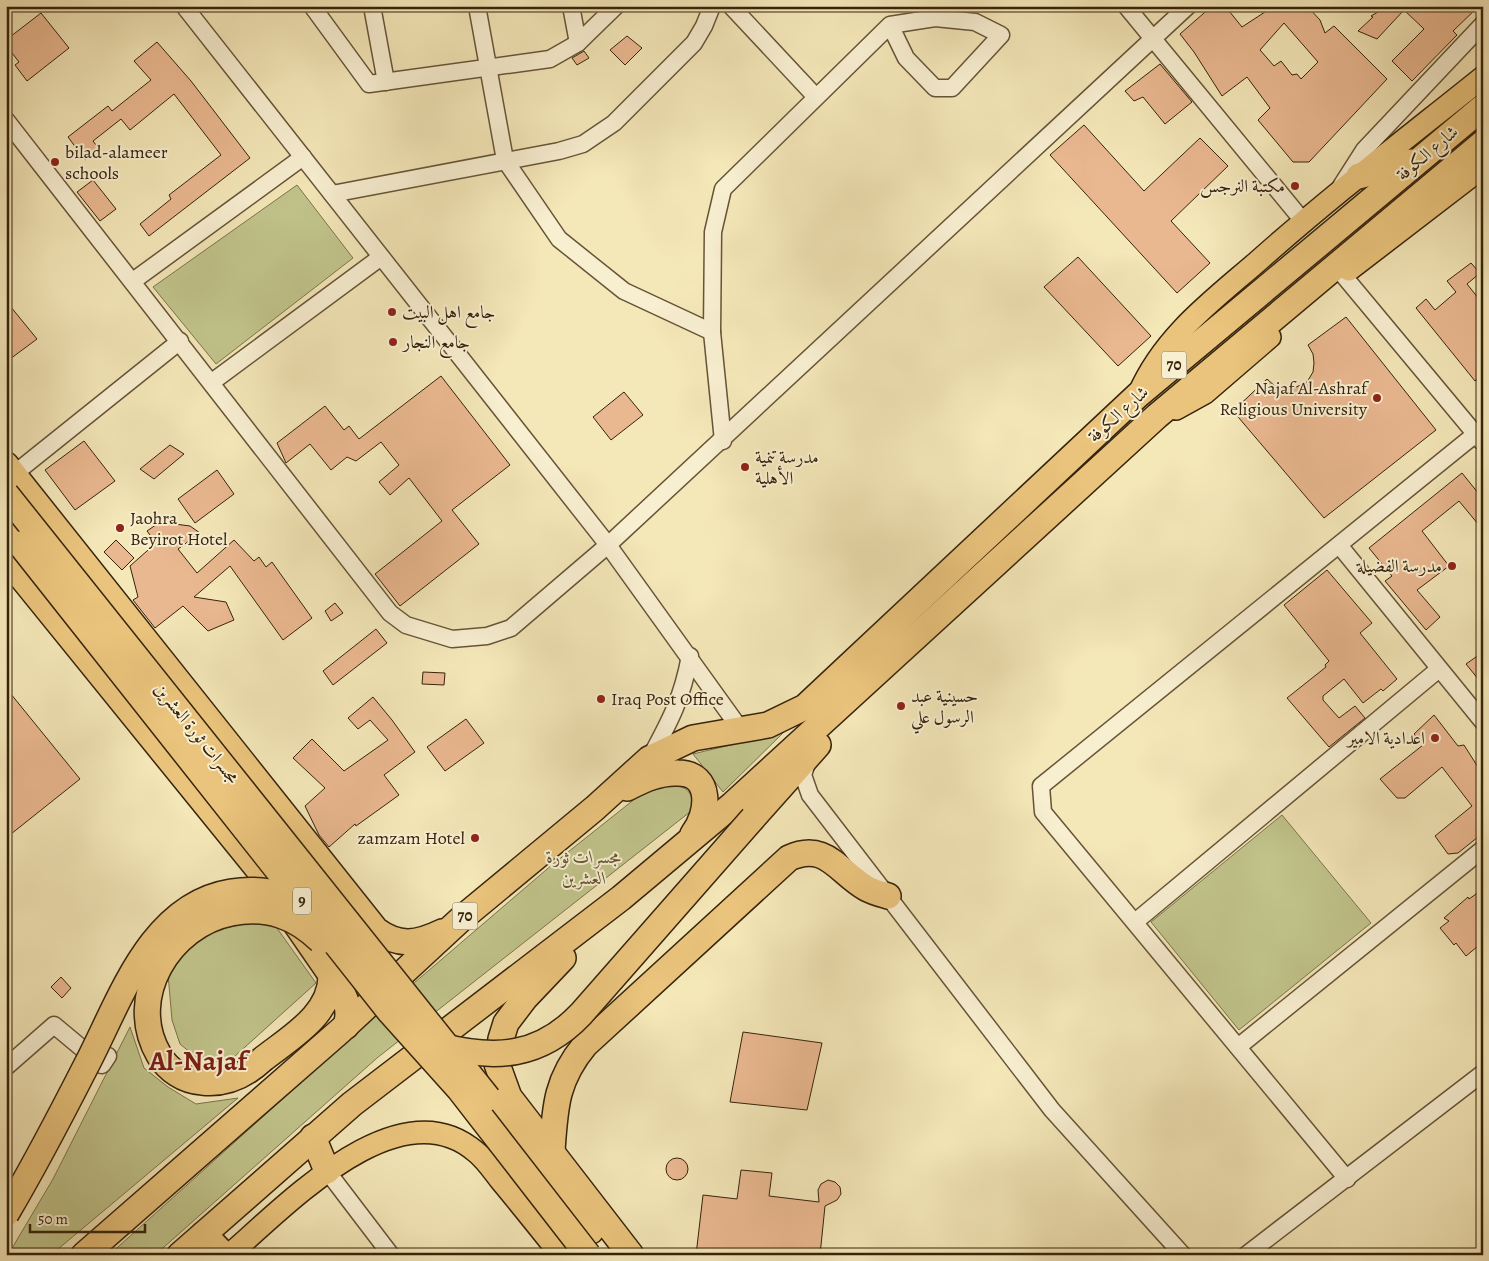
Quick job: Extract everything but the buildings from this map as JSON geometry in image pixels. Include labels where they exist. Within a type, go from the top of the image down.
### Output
[{"type":"highway","name":"شارع الكوفة","points":[[741,730],[768,725],[799,711],[815,698],[1138,394],[1483,107]]},
{"type":"highway","name":"شارع الكوفة","points":[[891,660],[1157,416],[1483,142]]},
{"type":"highway","points":[[1359,176],[1419,161]]},
{"type":"highway","points":[[9,478],[376,930],[389,940],[415,942],[430,938],[461,919]]},
{"type":"highway","name":"مجسرات ثورة العشرين","points":[[9,478],[374,954],[609,1255]]},
{"type":"highway","points":[[11,543],[239,848],[258,870],[331,975],[348,1006],[349,1016],[343,1028],[332,1034],[303,1036],[286,1040]]},
{"type":"highway","name":"مجسرات ثورة العشرين","points":[[11,543],[396,1020],[460,1090],[588,1255]]},
{"type":"highway","points":[[331,975],[329,995],[319,1011],[246,1072],[227,1080],[208,1083],[181,1076],[161,1058],[152,1041],[148,1023],[148,995],[155,975],[169,951],[187,934],[206,921],[228,914],[251,911],[272,913],[292,918],[309,929],[396,1020],[422,1040],[470,1053],[509,1053],[547,1042],[569,1027],[581,1014],[891,660]]},
{"type":"highway","name":"70","points":[[180,1255],[352,1104],[621,898],[674,854],[732,805],[891,660]]},
{"type":"highway","name":"70","points":[[84,1255],[343,1028],[461,919],[596,808],[649,759],[693,738],[741,730]]},
{"type":"highway","points":[[596,808],[619,791],[654,776],[671,773],[688,774],[702,786],[706,802],[697,829],[674,854]]},
{"type":"highway","points":[[239,848],[245,852],[262,856],[277,850],[283,843],[287,828],[282,812]]},
{"type":"highway","points":[[552,1151],[555,1103],[566,1072],[574,1057],[585,1044],[789,858],[798,854],[819,854],[828,858],[867,889],[888,896]]},
{"type":"highway","points":[[6,1214],[50,1136],[142,958],[160,934],[179,915],[201,901],[224,894],[268,890],[291,897],[320,910],[374,954]]},
{"type":"highway","points":[[621,898],[516,1008],[506,1023],[500,1038],[497,1064],[509,1097],[631,1255]]},
{"type":"highway","points":[[313,1137],[327,1171]]},
{"type":"highway","points":[[204,1234],[224,1255]]},
{"type":"main road","points":[[1138,394],[1157,358],[1183,327],[1303,221],[1483,77]]},
{"type":"main road","points":[[1157,416],[1180,407],[1205,393],[1343,274],[1483,167]]},
{"type":"main road","points":[[229,1255],[327,1171],[352,1155],[395,1136],[422,1130],[450,1134],[477,1152],[561,1255]]},
{"type":"street","points":[[184,6],[608,545],[690,656],[741,730]]},
{"type":"street","points":[[312,6],[369,84],[550,59],[578,43],[616,6]]},
{"type":"street","points":[[372,6],[386,82]]},
{"type":"street","points":[[477,6],[490,68],[505,160],[560,239],[624,291],[712,332]]},
{"type":"street","points":[[571,6],[578,43]]},
{"type":"street","points":[[332,194],[571,149],[605,131],[694,43],[704,26],[712,6]]},
{"type":"street","points":[[731,6],[816,97]]},
{"type":"street","points":[[1126,6],[1303,221]]},
{"type":"street","points":[[6,120],[390,612],[406,625],[452,639],[487,636],[511,628],[608,545],[723,441],[1151,38],[1188,6]]},
{"type":"street","points":[[723,441],[712,332],[713,232],[723,189],[890,25],[935,18],[975,22],[1001,35],[952,88],[935,88],[906,58],[890,25]]},
{"type":"street","points":[[1337,193],[1364,150],[1483,24]]},
{"type":"street","points":[[133,281],[303,157]]},
{"type":"street","points":[[212,382],[381,257]]},
{"type":"street","points":[[1343,274],[1480,435],[1339,545],[1042,786],[1044,812],[1347,1179]]},
{"type":"street","points":[[9,478],[180,341]]},
{"type":"street","points":[[1339,545],[1483,722]]},
{"type":"street","points":[[649,759],[671,720],[683,690],[690,656]]},
{"type":"street","points":[[1135,922],[1439,668]]},
{"type":"street","points":[[813,750],[803,775],[810,795],[1052,1110],[1183,1255]]},
{"type":"street","points":[[1238,1047],[1483,849]]},
{"type":"street","points":[[6,1067],[54,1025],[102,1065],[108,1056]]},
{"type":"street","points":[[1246,1255],[1483,1073]]},
{"type":"street","points":[[327,1171],[391,1255]]},
{"type":"green space","points":[[297,185],[353,258],[216,364],[153,287]]},
{"type":"green space","points":[[784,732],[723,792],[693,754]]},
{"type":"green space","name":"مجسرات ثورة العشرين","points":[[669,785],[687,790],[692,797],[695,808],[377,1058],[155,1255],[109,1255],[365,1025],[553,864],[641,794]]},
{"type":"green space","points":[[1282,815],[1371,923],[1239,1030],[1151,922]]},
{"type":"green space","points":[[262,920],[274,924],[316,983],[234,1057],[215,1062],[197,1058],[180,1044],[172,1020],[168,974],[193,943],[216,930]]},
{"type":"green space","points":[[130,1027],[144,1068],[168,1087],[196,1104],[238,1098],[51,1255],[8,1255],[53,1179]]},
{"type":"place","name":"bilad-alameer schools","points":[[55,162]]},
{"type":"place","name":"مكتبة النرجس","points":[[1295,186]]},
{"type":"place","name":"جامع اهل البيت","points":[[392,312]]},
{"type":"place","name":"جامع النجار","points":[[393,342]]},
{"type":"place","name":"Najaf Al-Ashraf Religious University","points":[[1377,398]]},
{"type":"place","name":"مدرسة تنمية الأهلية","points":[[745,467]]},
{"type":"place","name":"Jaohra Beyirot Hotel","points":[[120,528]]},
{"type":"place","name":"مدرسة الفضيلة","points":[[1452,566]]},
{"type":"place","name":"Iraq Post Office","points":[[601,699]]},
{"type":"place","name":"حسينية عبد الرسول علي","points":[[901,706]]},
{"type":"place","name":"اعدادية الامير","points":[[1435,738]]},
{"type":"place","name":"zamzam Hotel","points":[[475,838]]},
{"type":"district","name":"Al-Najaf","points":[[198,1061]]}]
